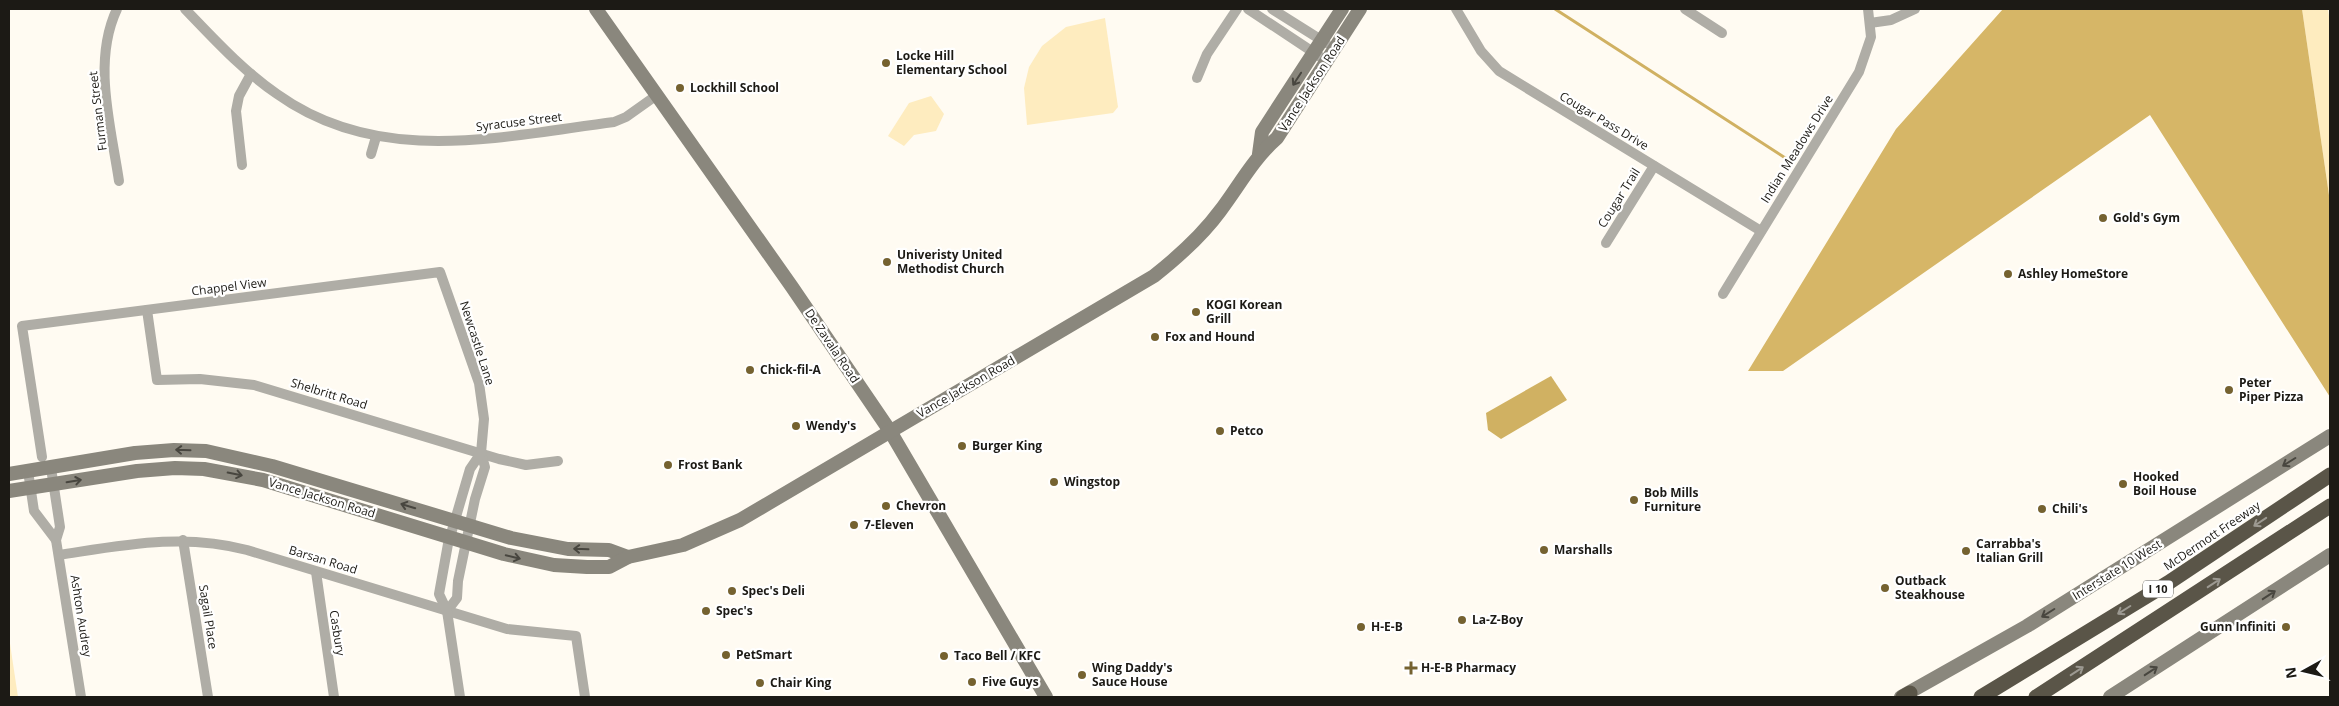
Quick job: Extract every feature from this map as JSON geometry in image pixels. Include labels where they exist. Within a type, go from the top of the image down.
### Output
[{"type":"highway","name":"McDermott Freeway","points":[[1981,697],[2168,583],[2330,475]]},
{"type":"highway","name":"I 10","points":[[2036,697],[2330,506]]},
{"type":"main road","name":"De Zavala Road","points":[[596,9],[890,431],[1046,697]]},
{"type":"main road","name":"Vance Jackson Road","points":[[1259,154],[1262,132],[1342,9]]},
{"type":"main road","name":"Vance Jackson Road","points":[[9,491],[137,471],[204,468],[263,480],[504,554],[554,565],[609,567],[628,557],[683,545],[727,528],[1154,276],[1181,254],[1207,227],[1259,154],[1277,138],[1328,62],[1360,9]]},
{"type":"main road","name":"Interstate 10 West","points":[[1905,696],[2027,626],[2330,436]]},
{"type":"main road","name":"Vance Jackson Road","points":[[9,474],[28,471],[46,462],[174,450],[206,451],[272,466],[545,546],[609,550],[628,557]]},
{"type":"main road","points":[[2110,697],[2330,555]]},
{"type":"street","name":"Furman Street","points":[[117,9],[107,42],[105,72],[119,181]]},
{"type":"street","name":"Syracuse Street","points":[[185,9],[251,74],[278,95],[332,123],[376,137],[420,142],[450,142],[614,122],[626,117],[657,95]]},
{"type":"street","points":[[1197,78],[1207,54],[1237,9]]},
{"type":"street","points":[[1248,9],[1328,62]]},
{"type":"street","points":[[1272,9],[1335,49]]},
{"type":"street","name":"Cougar Pass Drive","points":[[1456,9],[1481,51],[1499,71],[1761,231]]},
{"type":"street","points":[[1685,9],[1722,33]]},
{"type":"street","name":"Indian Meadows Drive","points":[[1722,294],[1859,72],[1868,49],[1870,23],[1868,9]]},
{"type":"street","points":[[1870,23],[1891,20],[1915,9]]},
{"type":"street","points":[[242,165],[236,111],[238,96],[251,74]]},
{"type":"street","points":[[372,154],[376,137]]},
{"type":"street","name":"Cougar Trail","points":[[1606,244],[1654,166]]},
{"type":"street","name":"Chappel View","points":[[22,326],[440,272]]},
{"type":"street","name":"Newcastle Lane","points":[[440,272],[479,383],[484,419],[481,453],[485,467],[466,542],[458,581],[457,598],[447,611]]},
{"type":"street","name":"Shelbritt Road","points":[[147,310],[157,380],[200,379],[254,385],[526,465],[558,461]]},
{"type":"street","name":"Ashton Audrey","points":[[22,326],[46,462],[53,484],[58,513],[60,527],[56,540]]},
{"type":"street","name":"Newcastle Lane","points":[[460,697],[447,611],[439,594],[454,520],[470,467],[481,453]]},
{"type":"street","name":"Ashton Audrey","points":[[28,471],[34,511],[56,540],[81,697]]},
{"type":"street","points":[[466,481],[479,486]]},
{"type":"street","points":[[41,520],[58,513]]},
{"type":"street","name":"Barsan Road","points":[[59,555],[159,541],[183,540],[228,545],[507,629],[576,636],[586,697]]},
{"type":"street","name":"Sagail Place","points":[[183,540],[208,697]]},
{"type":"street","name":"Casbury","points":[[316,572],[334,697]]},
{"type":"street","points":[[441,579],[458,581]]},
{"type":"shaded area","points":[[2003,9],[2302,9],[2330,202],[2330,397],[2150,115],[1783,371],[1748,371],[1896,129]]},
{"type":"shaded area","points":[[2302,9],[2328,9],[2330,23],[2330,202]]},
{"type":"shaded area","points":[[1105,18],[1118,107],[1113,113],[1027,125],[1024,88],[1029,67],[1042,46],[1066,27]]},
{"type":"shaded area","points":[[931,96],[944,114],[936,131],[914,135],[904,146],[888,136],[909,103]]},
{"type":"shaded area","points":[[1551,376],[1567,400],[1501,439],[1488,430],[1486,413]]},
{"type":"shaded area","points":[[9,637],[18,697],[9,697]]},
{"type":"waterway","points":[[1555,9],[1790,161]]},
{"type":"place","name":"Locke Hill Elementary School","points":[[886,63]]},
{"type":"place","name":"Lockhill School","points":[[680,88]]},
{"type":"place","name":"Gold's Gym","points":[[2103,218]]},
{"type":"place","name":"Univeristy United Methodist Church","points":[[887,262]]},
{"type":"place","name":"Ashley HomeStore","points":[[2008,274]]},
{"type":"place","name":"KOGI Korean Grill","points":[[1196,312]]},
{"type":"place","name":"Fox and Hound","points":[[1155,337]]},
{"type":"place","name":"Chick-fil-A","points":[[750,370]]},
{"type":"place","name":"Peter Piper Pizza","points":[[2229,390]]},
{"type":"place","name":"Wendy's","points":[[796,426]]},
{"type":"place","name":"Petco","points":[[1220,431]]},
{"type":"place","name":"Burger King","points":[[962,446]]},
{"type":"place","name":"Frost Bank","points":[[668,465]]},
{"type":"place","name":"Wingstop","points":[[1054,482]]},
{"type":"place","name":"Hooked Boil House","points":[[2123,484]]},
{"type":"place","name":"Bob Mills Furniture","points":[[1634,500]]},
{"type":"place","name":"Chevron","points":[[886,506]]},
{"type":"place","name":"Chili's","points":[[2042,509]]},
{"type":"place","name":"7-Eleven","points":[[854,525]]},
{"type":"place","name":"Marshalls","points":[[1544,550]]},
{"type":"place","name":"Carrabba's Italian Grill","points":[[1966,551]]},
{"type":"place","name":"Outback Steakhouse","points":[[1885,588]]},
{"type":"place","name":"Spec's Deli","points":[[732,591]]},
{"type":"place","name":"Spec's","points":[[706,611]]},
{"type":"place","name":"La-Z-Boy","points":[[1462,620]]},
{"type":"place","name":"H-E-B","points":[[1361,627]]},
{"type":"place","name":"Gunn Infiniti","points":[[2286,627]]},
{"type":"place","name":"PetSmart","points":[[726,655]]},
{"type":"place","name":"Taco Bell / KFC","points":[[944,656]]},
{"type":"place","name":"H-E-B Pharmacy","points":[[1411,668]]},
{"type":"place","name":"Wing Daddy's Sauce House","points":[[1082,675]]},
{"type":"place","name":"Five Guys","points":[[972,682]]},
{"type":"place","name":"Chair King","points":[[760,683]]}]
